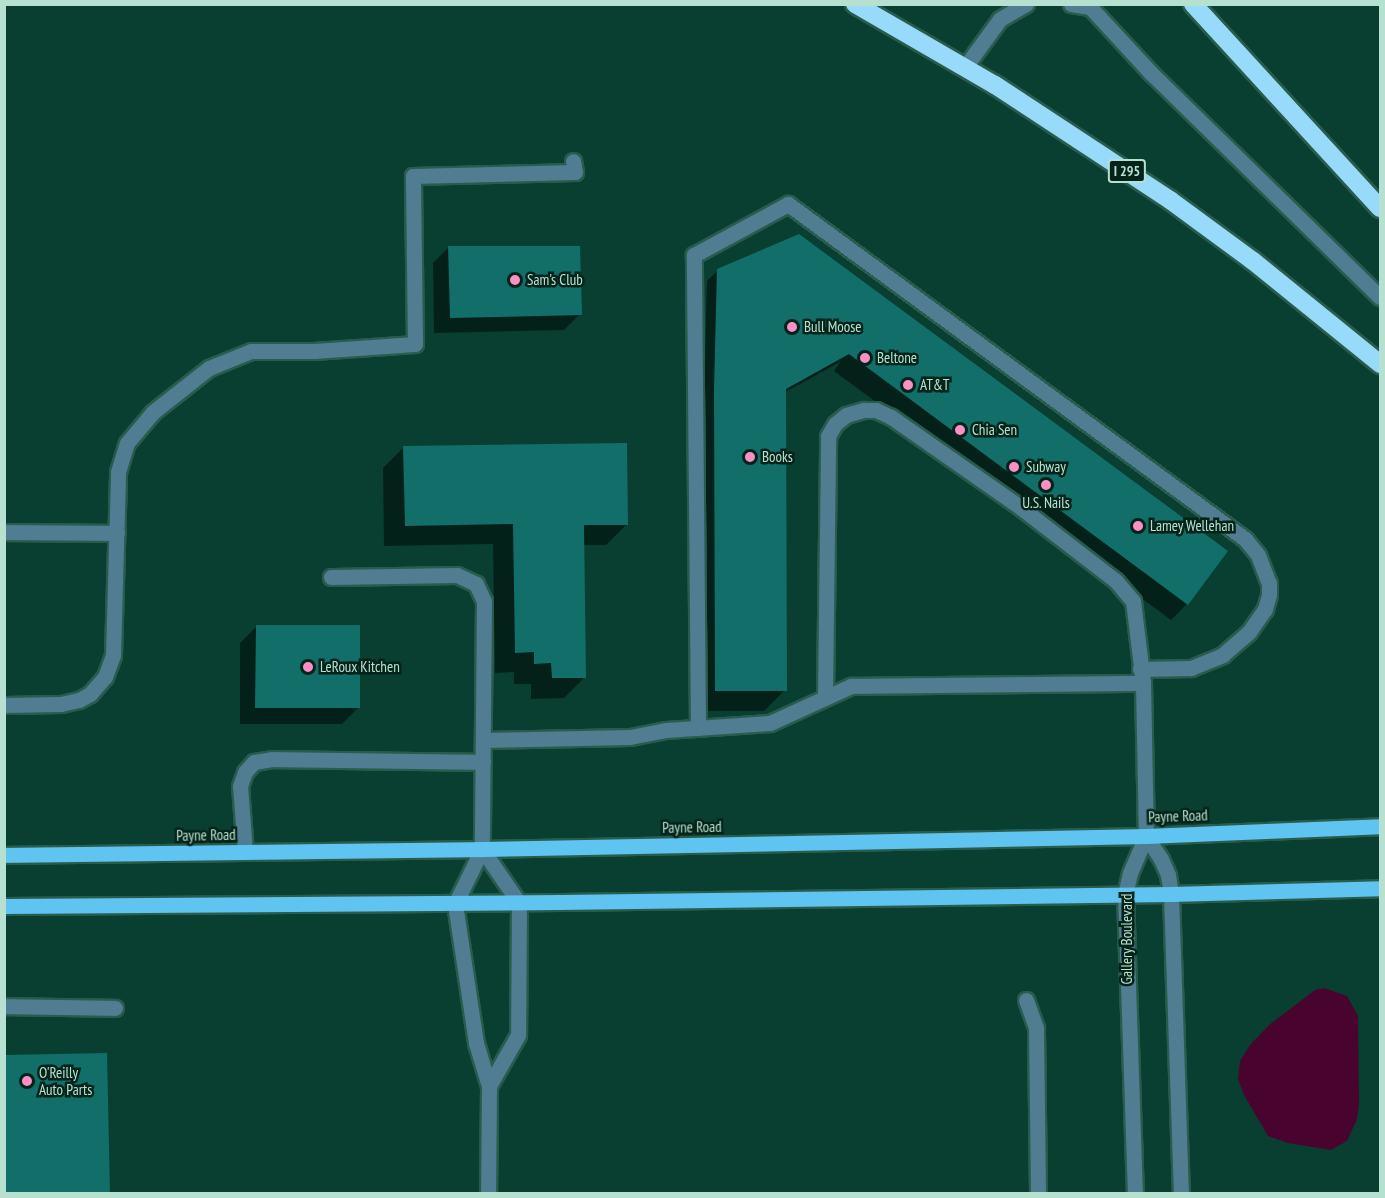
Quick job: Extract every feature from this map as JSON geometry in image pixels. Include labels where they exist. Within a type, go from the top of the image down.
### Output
[{"type":"highway","name":"I 295","points":[[855,4],[965,67],[1170,200],[1253,261],[1380,364]]},
{"type":"highway","points":[[1193,4],[1380,207]]},
{"type":"main road","name":"Payne Road","points":[[4,855],[482,849],[1146,836],[1380,826]]},
{"type":"main road","points":[[4,906],[455,904],[1171,894],[1380,888]]},
{"type":"street","points":[[965,67],[1000,19],[1026,4]]},
{"type":"street","points":[[1071,4],[1090,7],[1151,73],[1380,297]]},
{"type":"street","points":[[4,705],[61,704],[79,700],[90,694],[105,677],[112,655],[118,472],[127,443],[153,412],[209,368],[251,351],[314,351],[415,344],[413,177],[575,172],[573,161]]},
{"type":"street","points":[[483,740],[630,737],[666,730],[698,728],[770,723],[851,686],[1142,676],[1191,668],[1222,654],[1249,632],[1265,609],[1269,595],[1269,583],[1258,555],[1245,539],[788,204],[694,255],[698,728]]},
{"type":"street","points":[[825,696],[828,436],[835,424],[846,415],[864,410],[876,410],[891,417],[1020,507],[1116,581],[1133,601],[1142,676],[1146,836],[1168,875],[1171,894],[1181,1194]]},
{"type":"street","points":[[4,532],[117,532]]},
{"type":"street","points":[[331,577],[457,575],[476,584],[484,602],[482,849],[455,904],[476,1043],[489,1086],[488,1194]]},
{"type":"street","points":[[245,852],[240,786],[245,772],[254,762],[264,759],[483,762]]},
{"type":"street","name":"Gallery Boulevard","points":[[1135,1194],[1125,894],[1130,873],[1146,836]]},
{"type":"street","points":[[482,849],[519,903],[518,1035],[489,1086]]},
{"type":"street","points":[[1026,1000],[1036,1029],[1038,1194]]},
{"type":"street","points":[[4,1006],[115,1008]]},
{"type":"shaded area","points":[[1324,988],[1347,996],[1358,1016],[1359,1105],[1357,1119],[1347,1141],[1331,1150],[1288,1143],[1268,1136],[1244,1095],[1238,1079],[1240,1061],[1250,1045],[1269,1025],[1315,990]]},
{"type":"building","points":[[799,234],[1228,551],[1188,605],[849,354],[786,389],[787,691],[715,691],[714,389],[717,269]]},
{"type":"building","name":"Sam's Club","points":[[448,246],[580,246],[582,315],[450,318]]},
{"type":"building","points":[[627,443],[628,525],[584,525],[586,678],[552,678],[551,663],[534,664],[534,652],[515,653],[513,524],[405,526],[403,446]]},
{"type":"building","name":"LeRoux Kitchen","points":[[256,625],[360,625],[360,708],[255,708]]},
{"type":"building","points":[[107,1053],[110,1194],[4,1194],[4,1055]]},
{"type":"place","name":"Sam's Club","points":[[515,280]]},
{"type":"place","name":"Bull Moose","points":[[792,327]]},
{"type":"place","name":"Beltone","points":[[865,358]]},
{"type":"place","name":"AT&T","points":[[908,385]]},
{"type":"place","name":"Chia Sen","points":[[960,430]]},
{"type":"place","name":"Books","points":[[750,457]]},
{"type":"place","name":"Subway","points":[[1014,467]]},
{"type":"place","name":"U.S. Nails","points":[[1046,485]]},
{"type":"place","name":"Lamey Wellehan","points":[[1138,526]]},
{"type":"place","name":"LeRoux Kitchen","points":[[308,667]]},
{"type":"place","name":"O'Reilly Auto Parts","points":[[27,1081]]}]
